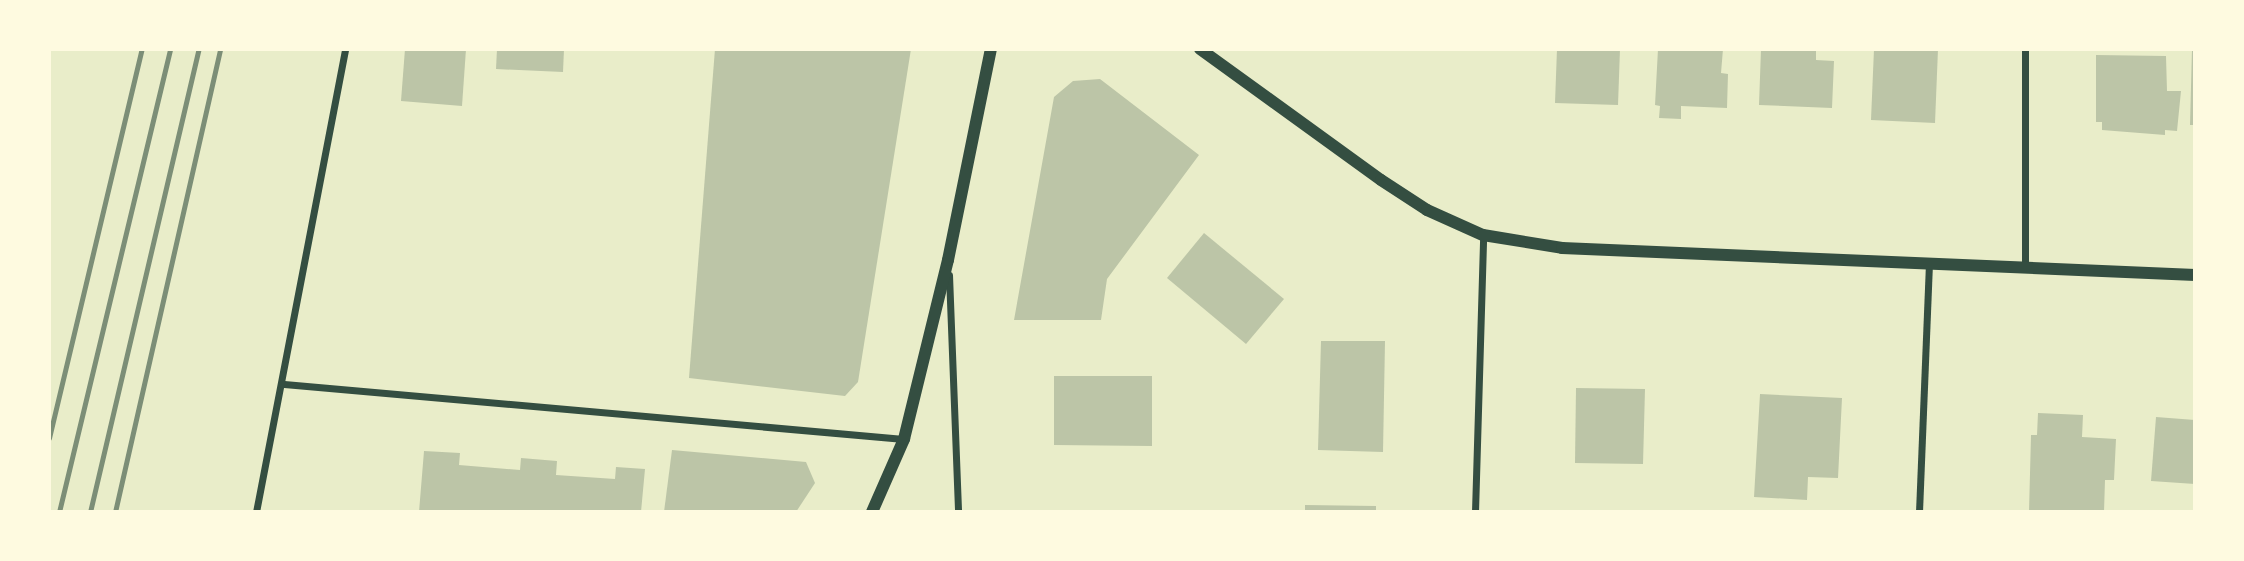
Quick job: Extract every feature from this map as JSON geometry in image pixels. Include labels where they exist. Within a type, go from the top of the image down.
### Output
[{"type":"street","points":[[256,512],[284,384],[345,49]]},
{"type":"street","points":[[872,512],[904,439],[948,260],[991,49]]},
{"type":"street","points":[[1200,49],[1381,180],[1427,210],[1483,236],[1562,248],[2195,275]]},
{"type":"street","points":[[2025,49],[2025,268]]},
{"type":"street","points":[[1475,512],[1483,236]]},
{"type":"street","points":[[948,260],[958,512]]},
{"type":"street","points":[[1919,512],[1929,264]]},
{"type":"street","points":[[284,384],[904,439]]},
{"type":"building","points":[[405,49],[466,49],[462,106],[401,101]]},
{"type":"building","points":[[497,49],[564,49],[563,72],[496,69]]},
{"type":"building","points":[[715,49],[911,49],[858,382],[845,396],[689,378]]},
{"type":"building","points":[[1557,49],[1620,49],[1618,105],[1555,103]]},
{"type":"building","points":[[1658,49],[1723,49],[1721,73],[1728,74],[1727,108],[1681,106],[1681,119],[1659,118],[1660,106],[1655,105]]},
{"type":"building","points":[[1761,49],[1816,49],[1816,60],[1834,61],[1832,108],[1759,105]]},
{"type":"building","points":[[1874,49],[1938,49],[1935,123],[1871,120]]},
{"type":"building","points":[[2192,49],[2195,49],[2195,125],[2190,125]]},
{"type":"building","points":[[2096,55],[2166,56],[2167,91],[2181,91],[2177,131],[2165,130],[2165,135],[2102,130],[2102,122],[2096,122]]},
{"type":"building","points":[[1100,79],[1199,155],[1107,279],[1101,320],[1014,320],[1054,97],[1073,81]]},
{"type":"building","points":[[1204,233],[1284,299],[1246,344],[1167,278]]},
{"type":"building","points":[[1321,341],[1385,341],[1383,452],[1318,450]]},
{"type":"building","points":[[1054,376],[1152,376],[1152,446],[1054,445]]},
{"type":"building","points":[[1576,388],[1645,389],[1643,464],[1575,463]]},
{"type":"building","points":[[1760,394],[1842,398],[1838,478],[1808,477],[1807,500],[1754,497]]},
{"type":"building","points":[[2038,413],[2083,415],[2082,437],[2116,439],[2114,480],[2105,480],[2104,512],[2029,512],[2031,435],[2037,435]]},
{"type":"building","points":[[2156,417],[2195,420],[2195,484],[2151,481]]},
{"type":"building","points":[[672,450],[806,462],[815,483],[796,512],[664,512]]},
{"type":"building","points":[[424,451],[460,453],[459,465],[520,470],[521,458],[557,461],[556,475],[615,479],[616,467],[645,469],[641,512],[419,512]]},
{"type":"building","points":[[1305,505],[1376,506],[1376,512],[1305,512]]},
{"type":"railway","points":[[49,438],[142,49]]},
{"type":"railway","points":[[59,512],[170,49]]},
{"type":"railway","points":[[90,512],[199,49]]},
{"type":"railway","points":[[115,512],[220,49]]}]
